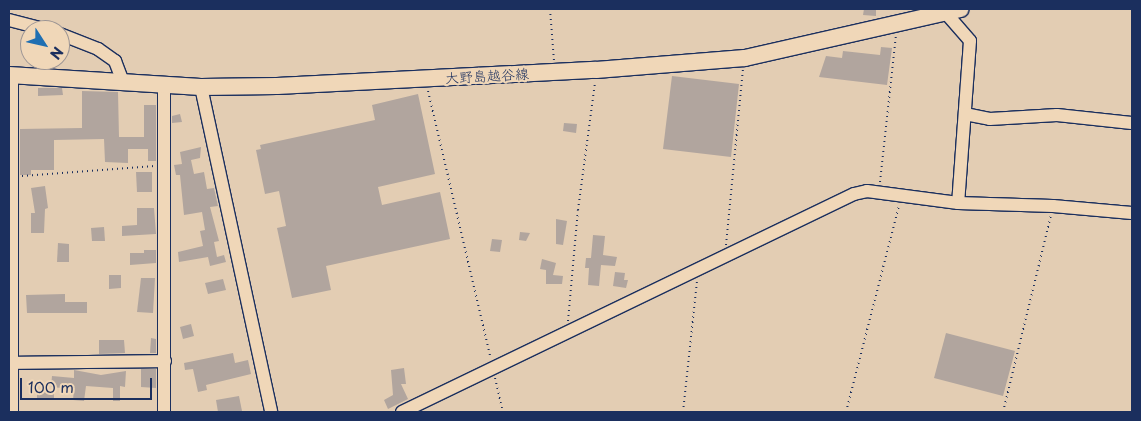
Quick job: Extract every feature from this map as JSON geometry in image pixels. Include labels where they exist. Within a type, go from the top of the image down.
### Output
[{"type":"main road","name":"大野島越谷線","points":[[11,75],[201,87],[555,73],[745,58],[897,21],[952,10]]},
{"type":"street","points":[[952,10],[970,41],[958,203]]},
{"type":"street","points":[[70,38],[98,49],[116,61],[123,82]]},
{"type":"street","points":[[11,75],[10,363],[12,412]]},
{"type":"street","points":[[164,84],[164,412]]},
{"type":"street","points":[[201,87],[271,412]]},
{"type":"street","points":[[965,114],[990,119],[1057,115],[1132,123]]},
{"type":"street","points":[[402,412],[854,194],[879,192],[958,203],[1053,206],[1132,213]]},
{"type":"street","points":[[10,363],[165,361]]},
{"type":"path","points":[[550,9],[555,73]]},
{"type":"path","points":[[879,192],[897,21]]},
{"type":"path","points":[[725,256],[745,58]]},
{"type":"path","points":[[567,332],[578,210],[596,70]]},
{"type":"path","points":[[425,79],[503,412]]},
{"type":"path","points":[[10,175],[165,166]]},
{"type":"path","points":[[846,412],[902,195]]},
{"type":"path","points":[[1003,412],[1053,206]]},
{"type":"path","points":[[682,412],[698,270]]},
{"type":"building","points":[[864,9],[876,9],[876,16],[863,15]]},
{"type":"building","points":[[881,47],[892,48],[887,85],[819,77],[826,56],[842,58],[843,51],[880,55]]},
{"type":"building","points":[[672,76],[739,84],[731,157],[663,149]]},
{"type":"building","points":[[38,88],[62,88],[63,95],[38,96]]},
{"type":"building","points":[[82,91],[118,92],[119,137],[144,137],[144,105],[156,105],[156,161],[148,161],[148,149],[128,149],[128,163],[105,162],[104,139],[54,140],[54,170],[31,170],[31,175],[20,175],[20,129],[82,128]]},
{"type":"building","points":[[418,94],[435,174],[378,187],[382,205],[440,192],[450,239],[326,266],[331,290],[292,298],[277,228],[286,226],[279,191],[265,194],[256,150],[261,149],[260,145],[375,120],[372,105]]},
{"type":"building","points":[[180,114],[182,122],[172,123],[172,116]]},
{"type":"building","points":[[564,123],[577,124],[576,133],[563,131]]},
{"type":"building","points":[[201,147],[200,158],[191,160],[194,174],[204,172],[207,189],[214,188],[218,206],[210,207],[219,241],[214,242],[217,257],[224,255],[226,262],[210,266],[208,257],[179,262],[178,252],[203,246],[200,231],[205,230],[202,212],[184,215],[180,175],[176,175],[174,165],[182,164],[180,152]]},
{"type":"building","points":[[136,172],[152,172],[152,192],[137,192]]},
{"type":"building","points":[[45,186],[48,208],[45,209],[44,233],[31,233],[31,213],[35,213],[31,188]]},
{"type":"building","points":[[137,208],[154,208],[156,234],[122,236],[122,226],[137,225]]},
{"type":"building","points":[[556,219],[567,221],[563,245],[556,244]]},
{"type":"building","points":[[104,227],[105,241],[92,241],[91,228]]},
{"type":"building","points":[[520,232],[530,233],[526,241],[519,240]]},
{"type":"building","points":[[593,235],[605,236],[603,255],[617,257],[615,266],[601,265],[599,286],[588,285],[589,268],[585,268],[586,258],[591,258]]},
{"type":"building","points":[[492,239],[502,240],[500,252],[490,251]]},
{"type":"building","points":[[58,243],[69,244],[69,262],[57,262]]},
{"type":"building","points":[[144,250],[156,250],[156,263],[130,265],[130,253],[144,253]]},
{"type":"building","points":[[542,259],[556,263],[553,275],[563,276],[562,284],[546,284],[546,270],[540,269]]},
{"type":"building","points":[[615,272],[625,273],[624,280],[628,280],[626,288],[613,286]]},
{"type":"building","points":[[109,275],[121,275],[121,288],[109,289]]},
{"type":"building","points":[[141,278],[155,278],[153,313],[137,312]]},
{"type":"building","points":[[223,279],[226,290],[208,294],[205,283]]},
{"type":"building","points":[[65,294],[65,302],[87,302],[87,313],[27,313],[26,295]]},
{"type":"building","points":[[191,324],[194,336],[183,339],[180,327]]},
{"type":"building","points":[[946,333],[1015,351],[1003,396],[934,378]]},
{"type":"building","points":[[151,338],[156,339],[156,353],[150,353]]},
{"type":"building","points":[[99,340],[124,340],[125,353],[99,354]]},
{"type":"building","points":[[233,353],[235,363],[248,360],[251,374],[206,385],[207,390],[198,392],[193,369],[185,370],[184,363]]},
{"type":"building","points":[[404,368],[406,384],[401,384],[408,399],[388,409],[384,400],[393,395],[391,370]]},
{"type":"building","points":[[141,369],[156,369],[156,388],[141,387]]},
{"type":"building","points":[[74,370],[101,375],[126,371],[125,387],[120,386],[120,401],[113,401],[113,388],[86,386],[84,401],[73,400],[74,389],[51,387],[52,376],[74,378]]},
{"type":"building","points":[[37,390],[54,390],[54,400],[37,400]]},
{"type":"building","points":[[239,396],[242,411],[218,412],[216,400]]}]
